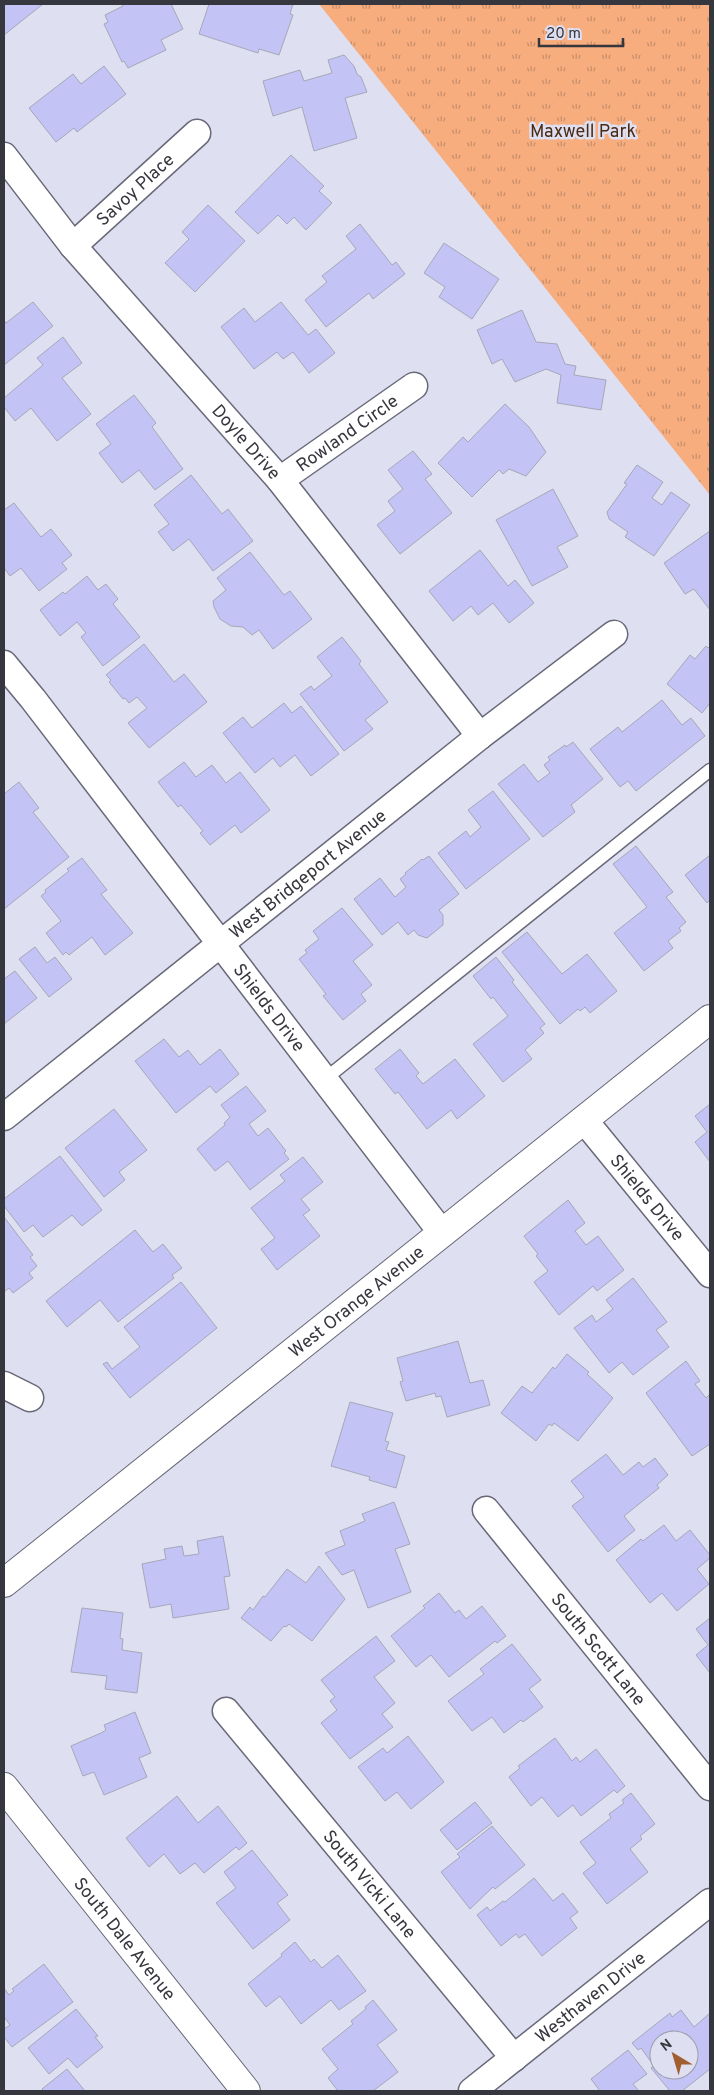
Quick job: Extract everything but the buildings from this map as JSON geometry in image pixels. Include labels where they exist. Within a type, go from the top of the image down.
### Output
[{"type":"street","name":"Savoy Place","points":[[73,246],[197,134]]},
{"type":"street","name":"Doyle Drive","points":[[4,156],[73,246],[280,480],[480,736]]},
{"type":"street","name":"Rowland Circle","points":[[280,480],[414,386]]},
{"type":"street","name":"West Bridgeport Avenue","points":[[4,1117],[480,736],[614,634]]},
{"type":"street","name":"Shields Drive","points":[[4,664],[222,944],[442,1233]]},
{"type":"street","name":"West Orange Avenue","points":[[4,1583],[710,1019]]},
{"type":"street","name":"Shields Drive","points":[[584,1120],[710,1274]]},
{"type":"street","points":[[4,1384],[30,1398]]},
{"type":"street","name":"South Scott Lane","points":[[486,1510],[710,1787]]},
{"type":"street","name":"South Vicki Lane","points":[[226,1711],[514,2058]]},
{"type":"street","name":"South Dale Avenue","points":[[4,1787],[246,2091]]},
{"type":"street","name":"Westhaven Drive","points":[[472,2091],[710,1902]]},
{"type":"lane","points":[[324,1079],[710,770]]},
{"type":"green space","name":"Maxwell Park","points":[[319,4],[710,4],[710,495]]}]
